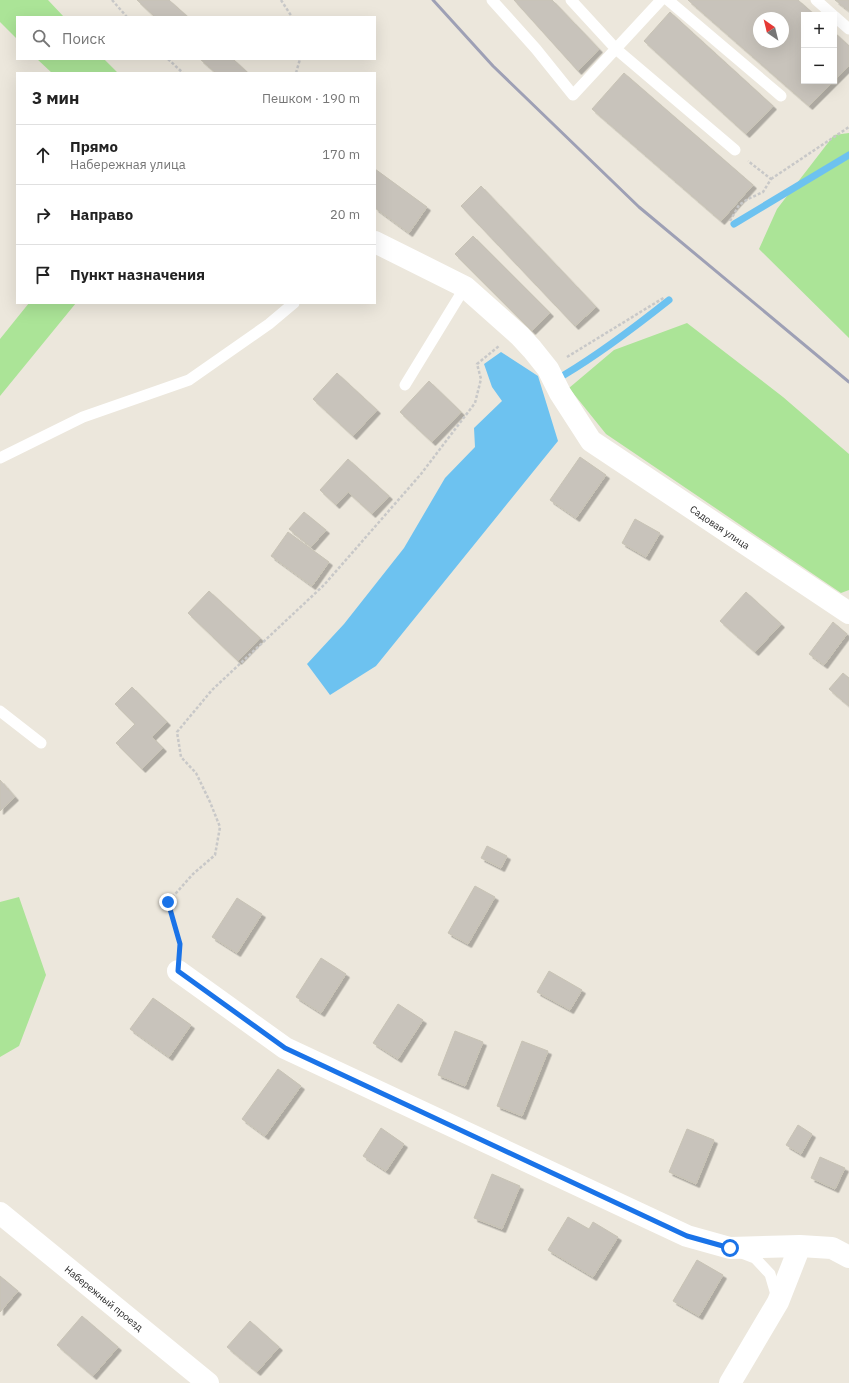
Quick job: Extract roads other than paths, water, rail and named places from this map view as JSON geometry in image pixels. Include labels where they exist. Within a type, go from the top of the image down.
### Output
[{"type":"street","points":[[376,242],[466,287]]},
{"type":"street","name":"Садовая улица","points":[[466,287],[520,336],[532,349],[548,369],[560,393],[591,441],[849,613]]},
{"type":"street","points":[[178,971],[285,1048],[687,1236],[730,1248],[800,1246],[832,1248],[849,1258]]},
{"type":"street","name":"Набережный проезд","points":[[0,1213],[208,1383]]},
{"type":"street","points":[[730,1383],[778,1302],[800,1246]]},
{"type":"lane","points":[[492,0],[536,49],[573,95],[661,0]]},
{"type":"lane","points":[[571,0],[616,49],[736,150]]},
{"type":"lane","points":[[668,0],[781,96]]},
{"type":"lane","points":[[816,0],[830,12]]},
{"type":"lane","points":[[837,18],[849,29]]},
{"type":"lane","points":[[405,386],[466,287]]},
{"type":"lane","points":[[0,458],[83,417],[189,380],[269,324],[293,304]]},
{"type":"lane","points":[[0,711],[41,742]]},
{"type":"lane","points":[[730,1248],[755,1258],[770,1274],[778,1302]]},
{"type":"water","points":[[501,352],[538,376],[558,441],[376,666],[330,695],[307,664],[344,624],[404,548],[445,478],[475,447],[474,428],[502,401],[492,387],[484,364]]},
{"type":"waterway","points":[[734,224],[849,155]]},
{"type":"waterway","points":[[564,375],[618,339],[669,300]]},
{"type":"railway","points":[[433,0],[493,66],[639,207],[849,382]]}]
